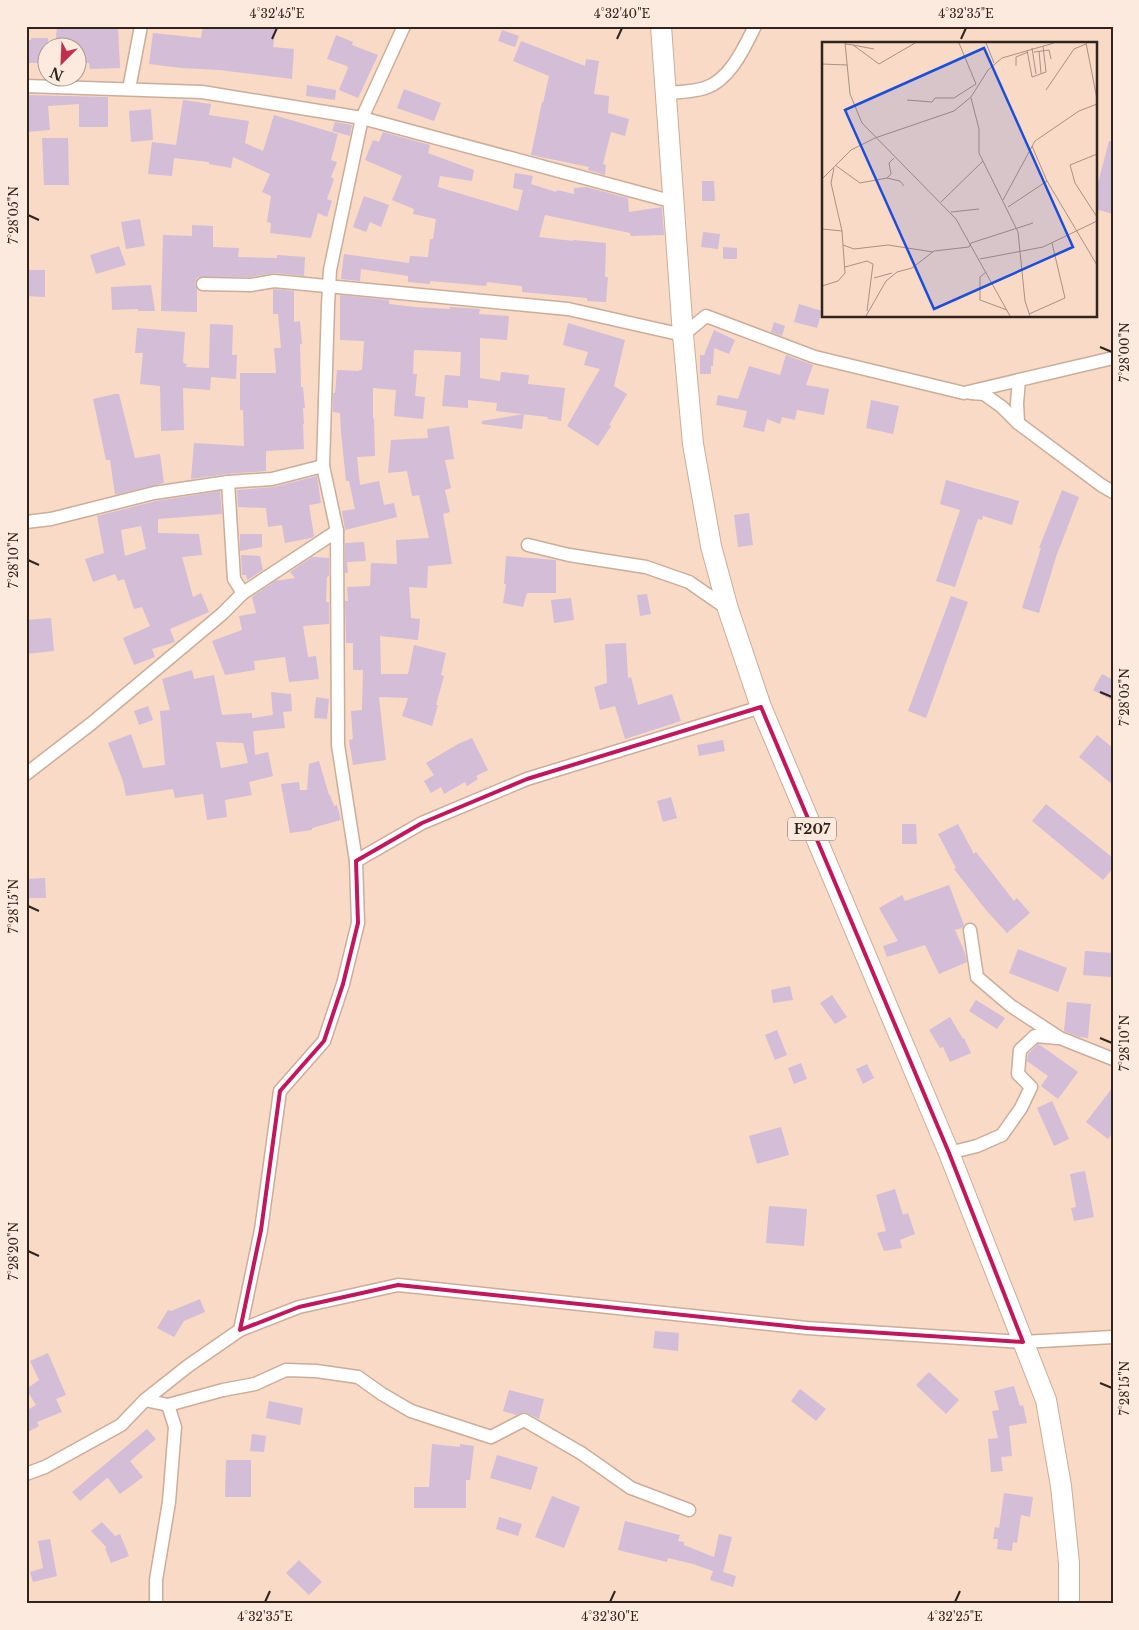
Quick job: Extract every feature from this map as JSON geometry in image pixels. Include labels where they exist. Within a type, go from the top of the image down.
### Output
[{"type":"main road","name":"F207","points":[[661,26],[682,335],[693,444],[711,546],[728,609],[761,707],[949,1153],[1046,1400],[1062,1486],[1069,1563],[1069,1604]]},
{"type":"street","points":[[129,89],[141,26]]},
{"type":"street","points":[[240,1330],[261,1230],[280,1091],[324,1041],[343,984],[358,923],[356,861],[338,745],[337,531],[323,466],[329,286],[330,270],[362,118],[404,26]]},
{"type":"street","points":[[666,93],[705,88],[725,76],[755,26]]},
{"type":"street","points":[[26,86],[202,92],[362,118],[674,202]]},
{"type":"street","points":[[203,284],[251,285],[274,282],[568,309],[682,335],[706,316],[815,357],[964,393],[984,394],[1002,407],[1018,423],[1113,492]]},
{"type":"street","points":[[964,393],[1113,358]]},
{"type":"street","points":[[1018,423],[1017,403],[1020,380]]},
{"type":"street","points":[[26,522],[51,519],[154,493],[228,482],[272,479],[323,466]]},
{"type":"street","points":[[228,482],[234,579],[243,593]]},
{"type":"street","points":[[26,774],[92,723],[222,614],[243,593],[337,531]]},
{"type":"street","points":[[528,545],[569,555],[646,567],[689,582],[728,609]]},
{"type":"street","points":[[356,861],[422,823],[527,779],[761,707]]},
{"type":"street","points":[[970,930],[977,977],[1011,1006],[1060,1038],[1113,1059]]},
{"type":"street","points":[[949,1153],[977,1146],[1002,1135],[1022,1108],[1031,1087],[1018,1074],[1020,1050],[1035,1036],[1060,1038]]},
{"type":"street","points":[[26,1474],[45,1467],[121,1425],[145,1400],[188,1366],[240,1330],[300,1307],[398,1285],[807,1328],[1023,1342],[1113,1337]]},
{"type":"street","points":[[145,1400],[168,1405],[223,1390],[255,1384],[286,1370],[316,1371],[358,1377],[411,1411],[491,1438],[524,1420],[581,1453],[631,1488],[689,1510]]},
{"type":"street","points":[[156,1604],[156,1580],[169,1502],[176,1427],[168,1405]]},
{"type":"highlighted area","points":[[761,707],[949,1153],[1023,1342],[807,1328],[398,1285],[299,1307],[240,1330],[261,1230],[280,1091],[324,1041],[343,984],[358,923],[356,861],[422,823],[527,779]]},
{"type":"building","points":[[57,26],[118,26],[120,68],[90,69],[88,63],[88,38],[56,38]]},
{"type":"building","points":[[203,26],[276,26],[273,47],[294,49],[292,79],[149,64],[153,33],[201,38]]},
{"type":"building","points":[[502,30],[519,36],[515,47],[498,41]]},
{"type":"building","points":[[336,35],[353,42],[352,45],[378,55],[358,98],[339,90],[348,68],[347,66],[327,59]]},
{"type":"building","points":[[31,38],[38,38],[38,63],[26,63],[26,40],[31,40]]},
{"type":"building","points":[[521,41],[585,66],[586,59],[599,61],[594,94],[609,96],[608,113],[629,119],[625,136],[611,132],[603,164],[606,165],[605,175],[588,170],[589,167],[531,155],[549,76],[513,61]]},
{"type":"building","points":[[307,85],[336,90],[335,100],[306,96]]},
{"type":"building","points":[[404,89],[441,103],[434,121],[397,108]]},
{"type":"building","points":[[26,95],[108,97],[108,127],[79,127],[79,104],[48,106],[50,130],[26,132]]},
{"type":"building","points":[[183,100],[211,104],[209,115],[249,121],[245,143],[263,151],[274,115],[338,134],[331,160],[337,162],[331,177],[334,179],[327,199],[332,201],[327,217],[318,213],[311,238],[270,233],[271,223],[267,222],[271,196],[262,192],[270,174],[233,157],[231,168],[209,164],[209,162],[174,158],[172,176],[148,174],[152,142],[176,145]]},
{"type":"building","points":[[151,109],[153,140],[131,142],[129,111]]},
{"type":"building","points":[[335,122],[352,125],[350,136],[332,131]]},
{"type":"building","points":[[383,132],[430,145],[428,153],[474,170],[472,181],[440,176],[438,187],[518,211],[523,190],[513,188],[515,173],[533,176],[531,184],[556,192],[557,190],[574,194],[574,188],[586,187],[628,198],[629,212],[662,207],[664,235],[631,236],[630,233],[545,215],[539,237],[606,243],[605,277],[608,277],[606,302],[587,301],[587,298],[522,292],[522,286],[487,282],[486,286],[430,281],[430,284],[408,282],[408,276],[361,269],[360,281],[341,279],[344,254],[409,263],[410,256],[428,257],[430,239],[433,239],[436,219],[413,214],[414,209],[392,200],[402,176],[365,160],[373,140],[379,142]]},
{"type":"building","points":[[42,138],[68,138],[69,185],[44,185]]},
{"type":"building","points":[[1109,141],[1113,141],[1113,214],[1096,209],[1097,187]]},
{"type":"building","points":[[702,181],[714,181],[715,201],[702,201]]},
{"type":"building","points":[[364,196],[389,205],[381,227],[370,222],[366,232],[353,227]]},
{"type":"building","points":[[140,219],[145,246],[126,249],[121,222]]},
{"type":"building","points":[[192,225],[213,226],[213,247],[239,248],[238,257],[277,258],[277,255],[305,257],[304,276],[275,273],[250,277],[200,277],[197,278],[195,283],[197,289],[197,312],[161,311],[163,235],[192,236]]},
{"type":"building","points":[[703,232],[720,234],[718,249],[701,247]]},
{"type":"building","points":[[119,246],[126,265],[96,274],[90,255]]},
{"type":"building","points":[[723,247],[737,248],[737,259],[723,259]]},
{"type":"building","points":[[26,270],[45,270],[45,297],[26,296]]},
{"type":"building","points":[[151,285],[155,311],[138,311],[138,309],[112,310],[111,287]]},
{"type":"building","points":[[273,289],[294,291],[294,322],[300,321],[302,344],[300,344],[301,387],[303,387],[305,408],[303,408],[304,449],[266,451],[266,471],[191,479],[194,443],[244,446],[243,410],[240,410],[240,373],[276,373],[274,348],[281,348],[278,314],[273,314]]},
{"type":"building","points":[[340,295],[389,300],[389,304],[415,307],[480,309],[479,314],[509,316],[507,340],[480,338],[480,378],[500,381],[501,372],[529,375],[528,384],[565,388],[561,421],[547,419],[548,417],[496,411],[497,403],[468,400],[468,408],[442,406],[445,375],[460,376],[461,352],[414,350],[413,374],[417,374],[415,396],[425,397],[423,419],[394,416],[396,390],[373,388],[375,456],[357,457],[360,485],[379,481],[384,505],[394,503],[397,517],[345,530],[342,511],[355,509],[349,481],[346,481],[340,413],[333,412],[333,393],[335,393],[337,370],[362,370],[364,341],[340,340]]},
{"type":"building","points":[[799,304],[822,311],[817,328],[794,322]]},
{"type":"building","points":[[774,322],[785,326],[782,336],[771,332]]},
{"type":"building","points":[[568,323],[625,340],[614,386],[627,394],[609,425],[611,426],[598,446],[567,426],[600,369],[584,365],[588,352],[563,345]]},
{"type":"building","points":[[210,324],[233,325],[232,355],[237,355],[236,379],[211,377],[210,390],[183,388],[184,430],[161,431],[160,386],[140,384],[143,353],[135,353],[137,328],[185,332],[183,363],[187,364],[186,367],[209,368]]},
{"type":"building","points":[[714,330],[735,340],[729,354],[714,348],[711,374],[700,374],[700,355],[704,355]]},
{"type":"building","points":[[786,355],[813,365],[806,385],[829,389],[824,415],[797,410],[795,420],[782,417],[780,424],[767,419],[764,432],[743,427],[747,411],[716,405],[718,395],[738,399],[749,366],[780,375]]},
{"type":"building","points":[[119,394],[135,458],[160,454],[164,483],[115,495],[110,460],[106,460],[93,399]]},
{"type":"building","points":[[871,400],[899,406],[893,434],[866,428]]},
{"type":"building","points":[[524,414],[522,429],[482,424],[482,421]]},
{"type":"building","points":[[449,426],[454,459],[445,460],[451,488],[445,490],[450,512],[443,514],[452,564],[428,566],[427,588],[409,587],[411,618],[420,619],[418,640],[380,636],[381,674],[408,674],[414,645],[446,653],[441,675],[444,676],[436,705],[438,705],[432,726],[402,716],[408,698],[379,697],[386,760],[353,765],[349,740],[353,739],[351,711],[362,710],[363,670],[353,670],[353,643],[346,643],[345,601],[348,601],[347,587],[370,586],[371,563],[397,564],[396,540],[429,538],[419,495],[412,496],[407,471],[388,473],[391,440],[428,438],[427,429]]},
{"type":"building","points":[[317,476],[321,503],[309,505],[314,536],[311,538],[285,543],[282,525],[268,527],[266,508],[238,507],[237,490],[274,487]]},
{"type":"building","points":[[946,480],[1019,501],[1012,525],[983,516],[982,520],[978,519],[955,587],[936,581],[960,510],[940,504]]},
{"type":"building","points":[[1062,490],[1079,497],[1056,557],[1039,613],[1022,608],[1041,548],[1039,548]]},
{"type":"building","points":[[220,491],[222,514],[158,519],[158,533],[199,534],[202,555],[182,557],[193,597],[201,593],[209,612],[170,629],[175,642],[152,649],[155,657],[134,665],[123,638],[150,626],[142,607],[134,609],[124,579],[118,581],[115,574],[93,582],[85,559],[104,553],[97,516],[156,501]],"holes":[[[141,526],[146,549],[125,556],[121,530]]]},
{"type":"building","points":[[749,513],[753,545],[738,547],[734,515]]},
{"type":"building","points":[[240,534],[262,534],[262,547],[240,551]]},
{"type":"building","points":[[364,542],[366,561],[347,562],[348,573],[345,573],[345,543]]},
{"type":"building","points":[[241,555],[260,556],[263,570],[247,580],[246,575],[242,575]]},
{"type":"building","points":[[506,556],[556,560],[556,593],[527,593],[523,607],[503,603],[506,584],[504,584]]},
{"type":"building","points":[[312,557],[329,558],[326,602],[329,602],[329,624],[303,626],[308,657],[316,656],[319,679],[289,682],[285,657],[254,661],[255,670],[225,675],[212,641],[242,630],[239,616],[256,613],[252,597],[275,581],[295,578],[290,572]]},
{"type":"building","points":[[647,594],[651,614],[640,616],[637,595]]},
{"type":"building","points":[[951,596],[968,602],[926,718],[908,711]]},
{"type":"building","points":[[571,598],[574,620],[554,623],[551,600]]},
{"type":"building","points":[[51,618],[54,651],[26,654],[26,620]]},
{"type":"building","points":[[626,643],[628,678],[631,677],[638,705],[672,694],[681,721],[625,739],[615,706],[600,710],[594,687],[607,683],[605,644]]},
{"type":"building","points":[[192,670],[194,679],[214,675],[222,715],[252,713],[252,718],[273,715],[271,692],[291,694],[292,711],[283,712],[285,728],[253,731],[255,755],[268,752],[273,776],[249,782],[252,795],[225,800],[227,817],[207,820],[203,794],[175,798],[173,789],[126,796],[123,781],[108,743],[131,734],[143,768],[165,765],[160,711],[170,710],[162,679]],"holes":[[[216,742],[243,743],[248,763],[221,768]]]},
{"type":"building","points":[[1102,674],[1113,680],[1113,701],[1093,690]]},
{"type":"building","points":[[316,697],[329,699],[327,719],[314,718]]},
{"type":"building","points":[[148,706],[153,720],[139,725],[134,711]]},
{"type":"building","points":[[1097,735],[1113,748],[1113,785],[1079,757]]},
{"type":"building","points":[[472,738],[488,770],[476,776],[478,779],[467,786],[465,782],[444,794],[441,787],[431,793],[424,781],[434,775],[426,763]]},
{"type":"building","points":[[723,740],[725,751],[699,756],[697,745]]},
{"type":"building","points":[[319,761],[329,795],[334,806],[337,805],[341,820],[312,828],[312,830],[290,833],[281,784],[299,782],[300,790],[307,790],[309,764]]},
{"type":"building","points":[[671,797],[677,818],[663,822],[657,801]]},
{"type":"building","points":[[1046,804],[1113,858],[1113,868],[1103,880],[1032,821]]},
{"type":"building","points":[[902,824],[916,824],[917,844],[902,844]]},
{"type":"building","points":[[958,824],[974,854],[976,852],[1014,901],[1017,898],[1030,913],[1007,933],[986,910],[954,869],[956,868],[938,834]]},
{"type":"building","points":[[45,878],[46,898],[26,898],[26,879]]},
{"type":"building","points":[[949,885],[964,925],[962,928],[955,930],[967,962],[939,974],[925,945],[887,957],[883,946],[898,941],[879,908],[902,895],[905,901]]},
{"type":"building","points":[[1018,949],[1067,968],[1058,992],[1009,973]]},
{"type":"building","points":[[1085,951],[1113,953],[1111,977],[1083,975]]},
{"type":"building","points":[[790,986],[793,1000],[773,1003],[771,990]]},
{"type":"building","points":[[832,995],[847,1017],[835,1024],[820,1003]]},
{"type":"building","points":[[976,1000],[1005,1018],[997,1029],[969,1011]]},
{"type":"building","points":[[1067,1002],[1091,1004],[1088,1038],[1079,1037],[1064,1031]]},
{"type":"building","points":[[950,1017],[964,1038],[971,1053],[950,1062],[943,1047],[940,1048],[929,1030]]},
{"type":"building","points":[[777,1030],[787,1055],[775,1060],[765,1035]]},
{"type":"building","points":[[1038,1044],[1078,1072],[1058,1099],[1041,1086],[1048,1076],[1027,1061],[1028,1054]]},
{"type":"building","points":[[801,1063],[807,1079],[794,1084],[788,1068]]},
{"type":"building","points":[[867,1064],[874,1078],[863,1084],[856,1069]]},
{"type":"building","points":[[1113,1087],[1113,1132],[1108,1139],[1086,1122]]},
{"type":"building","points":[[1052,1101],[1069,1139],[1054,1146],[1037,1108]]},
{"type":"building","points":[[781,1127],[789,1155],[757,1164],[749,1136]]},
{"type":"building","points":[[1085,1171],[1094,1217],[1074,1221],[1071,1208],[1076,1207],[1070,1174]]},
{"type":"building","points":[[895,1189],[903,1215],[908,1213],[915,1234],[900,1240],[902,1248],[884,1251],[877,1233],[886,1231],[876,1195]]},
{"type":"building","points":[[769,1206],[807,1209],[804,1246],[766,1243]]},
{"type":"building","points":[[200,1299],[205,1312],[184,1321],[174,1337],[157,1328],[168,1310],[171,1311]]},
{"type":"building","points":[[655,1331],[679,1333],[678,1351],[653,1348]]},
{"type":"building","points":[[48,1353],[66,1395],[56,1399],[62,1412],[37,1422],[39,1426],[26,1433],[26,1404],[29,1409],[36,1405],[26,1389],[39,1380],[30,1361]]},
{"type":"building","points":[[929,1372],[959,1400],[946,1414],[916,1385]]},
{"type":"building","points":[[1014,1386],[1020,1406],[1023,1405],[1027,1423],[1009,1426],[1012,1456],[1001,1457],[1003,1471],[991,1472],[988,1439],[998,1438],[992,1411],[999,1410],[994,1391]]},
{"type":"building","points":[[800,1389],[826,1409],[816,1421],[791,1401]]},
{"type":"building","points":[[509,1390],[544,1399],[539,1419],[525,1412],[516,1415],[503,1411]]},
{"type":"building","points":[[269,1401],[303,1408],[300,1425],[266,1418]]},
{"type":"building","points":[[147,1429],[156,1439],[130,1461],[143,1477],[120,1494],[107,1478],[80,1501],[72,1492]]},
{"type":"building","points":[[252,1434],[266,1436],[264,1452],[250,1451]]},
{"type":"building","points":[[432,1444],[460,1447],[460,1444],[474,1446],[470,1480],[466,1480],[466,1508],[414,1508],[414,1487],[429,1487]]},
{"type":"building","points":[[497,1455],[538,1467],[531,1490],[490,1478]]},
{"type":"building","points":[[226,1460],[251,1460],[251,1497],[225,1497]]},
{"type":"building","points":[[1004,1493],[1033,1497],[1030,1517],[1021,1515],[1017,1543],[1013,1542],[1012,1551],[997,1549],[998,1539],[993,1539],[995,1527],[999,1528]]},
{"type":"building","points":[[552,1496],[580,1507],[564,1548],[535,1537]]},
{"type":"building","points":[[499,1517],[522,1524],[518,1536],[496,1529]]},
{"type":"building","points":[[625,1521],[680,1535],[678,1541],[684,1542],[684,1545],[714,1557],[719,1534],[732,1537],[723,1572],[736,1576],[733,1587],[710,1580],[713,1571],[693,1564],[668,1558],[667,1562],[618,1550]]},
{"type":"building","points":[[102,1522],[115,1536],[120,1534],[129,1556],[111,1563],[105,1548],[107,1548],[91,1531]]},
{"type":"building","points":[[50,1539],[57,1576],[33,1582],[30,1572],[43,1568],[38,1541]]},
{"type":"building","points":[[299,1560],[322,1582],[309,1595],[286,1573]]}]
